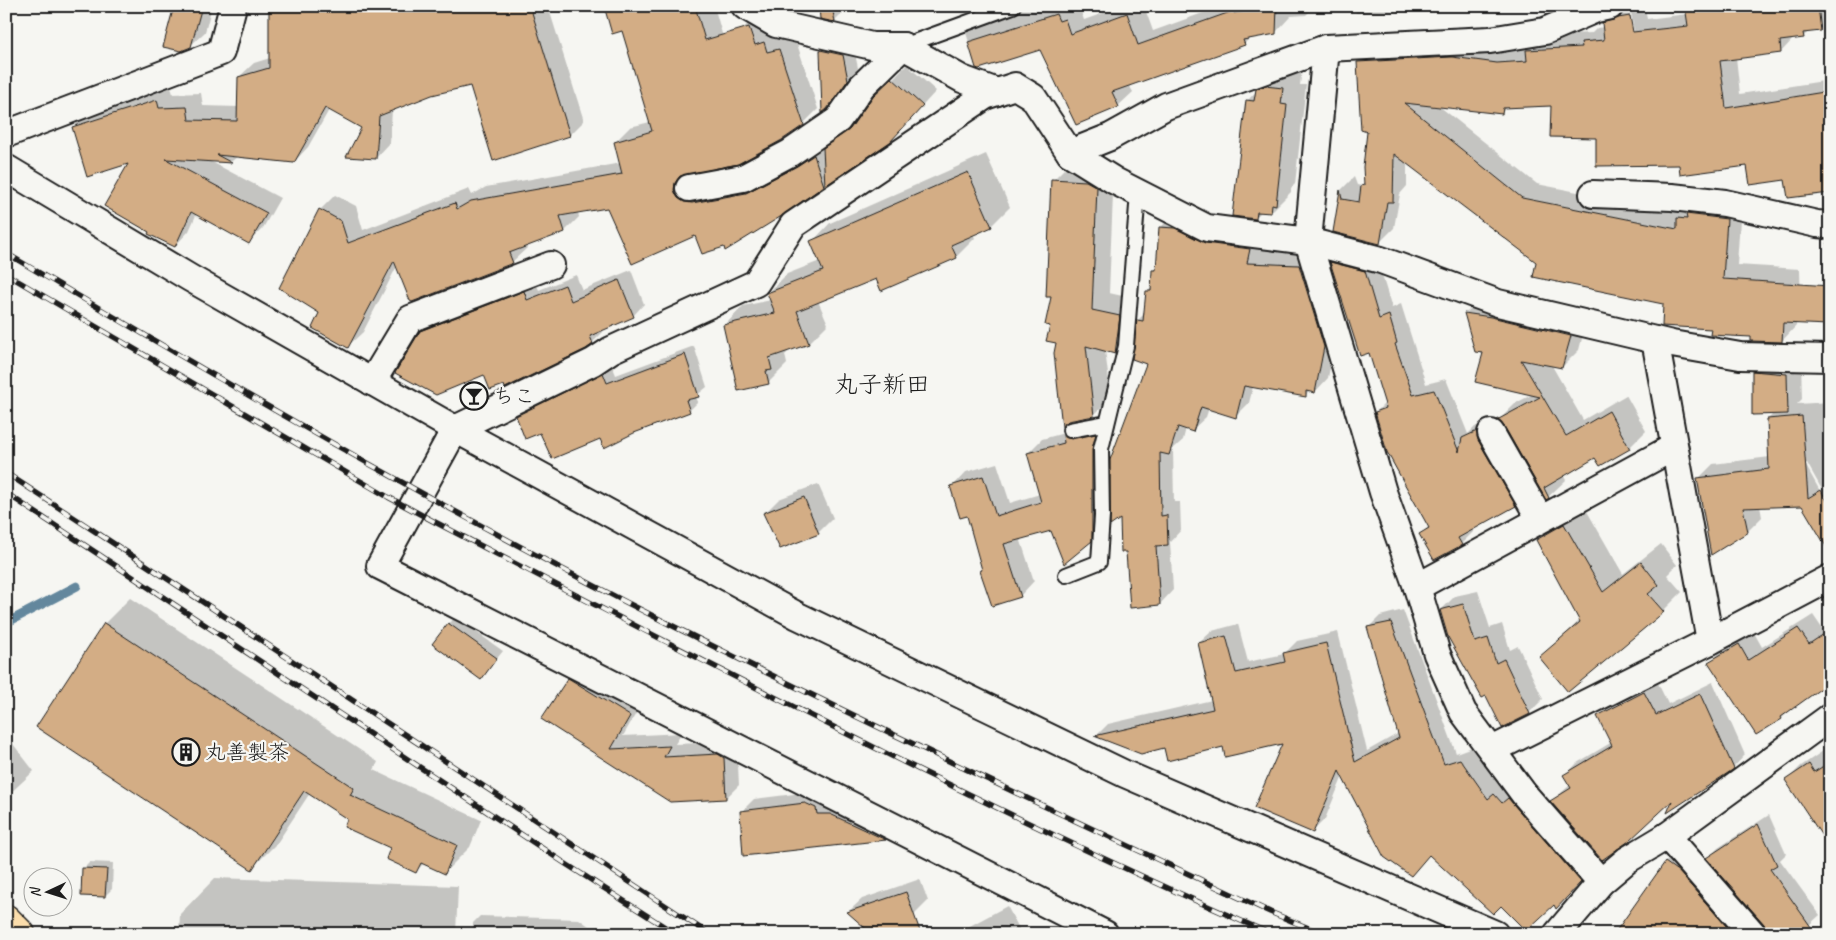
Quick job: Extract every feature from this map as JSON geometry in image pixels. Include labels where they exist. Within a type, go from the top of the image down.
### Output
[{"type":"highway","points":[[6,920],[21,934]]},
{"type":"street","points":[[6,134],[221,52],[233,6]]},
{"type":"street","points":[[745,6],[776,24],[872,46],[902,46],[962,80],[997,92]]},
{"type":"street","points":[[1070,153],[1110,137],[1166,106],[1326,48],[1490,40],[1545,30],[1596,9],[1610,6]]},
{"type":"street","points":[[689,188],[743,178],[790,153],[838,120],[862,86],[902,46]]},
{"type":"street","points":[[1326,48],[1308,241],[1383,492],[1417,587],[1437,654],[1462,712],[1524,794],[1601,882]]},
{"type":"street","points":[[1105,934],[380,566],[455,429],[593,362],[611,350],[756,283],[793,225],[985,96],[1015,86],[1033,97],[1070,153],[1138,193],[1207,228],[1308,241],[1380,260],[1498,303],[1654,340],[1740,356],[1830,358]]},
{"type":"street","points":[[6,168],[190,278],[455,429],[798,616],[1116,770],[1495,934]]},
{"type":"street","points":[[1593,194],[1672,197],[1725,203],[1817,224],[1830,225]]},
{"type":"street","points":[[372,382],[410,319],[551,265]]},
{"type":"street","points":[[1654,340],[1710,641]]},
{"type":"street","points":[[1491,433],[1540,519]]},
{"type":"street","points":[[1417,587],[1674,447]]},
{"type":"street","points":[[1492,750],[1710,641],[1830,578]]},
{"type":"street","points":[[1557,934],[1601,882],[1627,860],[1667,836],[1830,717]]},
{"type":"street","points":[[1667,836],[1753,934]]},
{"type":"lane","points":[[902,46],[1013,6]]},
{"type":"lane","points":[[1066,575],[1099,562],[1102,516],[1101,449],[1126,346],[1138,193]]},
{"type":"lane","points":[[1070,430],[1107,423]]},
{"type":"building","points":[[174,6],[202,6],[191,47],[181,51],[163,47]]},
{"type":"building","points":[[269,6],[530,6],[570,136],[493,161],[470,86],[432,95],[379,116],[376,159],[346,157],[361,128],[325,108],[294,163],[217,155],[232,163],[166,159],[267,213],[249,244],[191,212],[175,247],[148,234],[149,232],[104,206],[128,164],[87,177],[72,127],[157,100],[159,108],[187,107],[189,120],[237,121],[238,77],[269,68]]},
{"type":"building","points":[[604,6],[695,6],[705,40],[749,27],[755,45],[764,42],[767,52],[779,49],[804,125],[782,140],[738,164],[680,176],[675,183],[674,190],[678,198],[684,202],[692,203],[746,193],[814,155],[824,186],[780,217],[725,251],[724,247],[702,254],[695,236],[632,264],[607,208],[560,216],[565,232],[509,253],[513,263],[412,302],[394,261],[348,348],[312,328],[319,313],[279,288],[319,209],[341,221],[348,243],[455,203],[457,209],[471,201],[622,174],[614,142],[652,131],[622,31],[612,34]]},
{"type":"building","points":[[832,6],[835,22],[820,19],[819,7]]},
{"type":"building","points":[[1277,6],[1276,34],[1243,40],[1245,45],[1112,92],[1119,107],[1076,125],[1040,50],[979,69],[976,68],[968,42],[1056,14],[1059,21],[1065,19],[1070,34],[1127,13],[1138,45],[1233,11],[1234,13]]},
{"type":"building","points":[[1685,6],[1818,6],[1821,31],[1803,33],[1804,38],[1780,41],[1781,53],[1720,61],[1726,108],[1830,91],[1830,193],[1788,198],[1785,180],[1750,185],[1747,166],[1680,175],[1679,165],[1596,166],[1596,138],[1550,137],[1551,106],[1503,108],[1502,114],[1404,103],[1522,198],[1677,229],[1677,218],[1687,219],[1686,214],[1727,219],[1723,279],[1830,286],[1828,325],[1783,323],[1782,342],[1751,341],[1751,337],[1710,335],[1711,329],[1662,326],[1663,304],[1533,277],[1536,262],[1394,154],[1393,202],[1387,202],[1380,244],[1333,232],[1340,190],[1342,199],[1359,202],[1361,186],[1364,185],[1363,167],[1367,132],[1361,130],[1357,62],[1452,57],[1497,63],[1527,61],[1526,50],[1582,47],[1581,42],[1604,40],[1602,23],[1618,18],[1630,16],[1633,32],[1688,26]]},
{"type":"building","points":[[820,50],[843,55],[848,80],[822,113]]},
{"type":"building","points":[[892,78],[923,106],[890,142],[825,186],[823,148],[850,129],[873,96]]},
{"type":"building","points":[[1265,86],[1283,88],[1281,104],[1287,105],[1276,205],[1272,204],[1271,213],[1257,212],[1256,219],[1232,216],[1246,100],[1254,101],[1256,89]]},
{"type":"building","points":[[968,172],[992,227],[951,245],[957,258],[881,291],[876,279],[797,311],[809,344],[769,358],[772,370],[766,371],[769,384],[738,391],[723,325],[775,313],[767,293],[823,271],[810,241]]},
{"type":"building","points":[[1051,179],[1086,181],[1097,187],[1092,310],[1120,316],[1115,354],[1086,346],[1094,416],[1068,421],[1062,427],[1054,353],[1056,343],[1046,341],[1050,326],[1045,325],[1051,297],[1046,297]]},
{"type":"building","points":[[1159,227],[1175,228],[1205,243],[1250,249],[1247,263],[1299,265],[1324,347],[1315,393],[1306,391],[1306,397],[1244,386],[1236,418],[1201,407],[1193,432],[1178,427],[1169,455],[1160,453],[1161,516],[1167,515],[1168,545],[1156,546],[1160,605],[1130,608],[1126,552],[1121,552],[1120,519],[1110,526],[1110,460],[1146,364],[1132,359],[1137,320],[1143,321],[1146,291],[1151,291],[1152,270],[1156,270]]},
{"type":"building","points":[[1330,262],[1365,271],[1379,319],[1389,315],[1397,343],[1395,344],[1413,395],[1434,390],[1459,452],[1462,438],[1477,431],[1478,440],[1516,506],[1458,538],[1462,545],[1434,560],[1419,534],[1429,528],[1387,452],[1375,412],[1386,408],[1369,353],[1360,356]]},
{"type":"building","points":[[619,280],[634,317],[590,336],[593,344],[586,349],[505,388],[504,385],[490,390],[484,375],[436,395],[395,373],[420,331],[524,291],[527,300],[565,285],[571,301]]},
{"type":"building","points":[[1464,313],[1491,317],[1571,336],[1562,368],[1521,360],[1566,436],[1609,411],[1630,449],[1600,466],[1595,458],[1544,488],[1549,498],[1546,500],[1504,426],[1497,420],[1540,397],[1475,382],[1483,353],[1475,352]]},
{"type":"building","points":[[685,354],[699,397],[686,400],[690,412],[634,433],[604,448],[600,439],[552,459],[540,433],[525,439],[516,416],[603,373],[607,383]]},
{"type":"building","points":[[1752,371],[1787,374],[1788,414],[1752,415]]},
{"type":"building","points":[[1802,416],[1808,498],[1821,490],[1830,507],[1830,553],[1802,506],[1743,508],[1748,532],[1711,555],[1697,478],[1769,469],[1767,419]]},
{"type":"building","points":[[1096,434],[1092,449],[1092,541],[1064,564],[1051,531],[1004,544],[1021,597],[992,606],[980,571],[982,570],[967,516],[960,518],[950,486],[983,476],[996,516],[1041,502],[1027,453],[1064,443],[1063,435],[1071,439]]},
{"type":"building","points":[[804,497],[819,534],[780,549],[763,513]]},
{"type":"building","points":[[1564,524],[1603,592],[1641,562],[1659,585],[1648,594],[1664,612],[1568,692],[1539,657],[1580,622],[1536,540]]},
{"type":"building","points":[[1463,604],[1475,642],[1488,638],[1496,663],[1504,659],[1530,714],[1502,728],[1486,696],[1482,698],[1448,637],[1440,610]]},
{"type":"building","points":[[1391,622],[1444,764],[1460,759],[1488,799],[1494,794],[1502,803],[1508,798],[1581,882],[1556,909],[1554,905],[1526,931],[1501,906],[1493,914],[1429,855],[1411,876],[1384,857],[1339,771],[1313,833],[1254,808],[1282,744],[1225,757],[1223,747],[1167,761],[1164,748],[1141,754],[1094,736],[1213,709],[1198,643],[1226,636],[1236,673],[1285,662],[1283,653],[1326,643],[1355,762],[1399,738],[1367,627]]},
{"type":"building","name":"丸善製茶","points":[[104,623],[354,788],[350,795],[457,845],[445,874],[421,863],[416,873],[386,859],[390,848],[344,827],[347,819],[304,791],[252,870],[36,727]]},
{"type":"building","points":[[448,623],[497,658],[481,680],[432,644]]},
{"type":"building","points":[[1798,628],[1809,644],[1830,630],[1830,682],[1781,717],[1782,719],[1756,735],[1708,662],[1739,644],[1748,660]]},
{"type":"building","points":[[568,678],[630,716],[611,749],[670,746],[664,757],[718,754],[724,758],[726,799],[670,802],[541,719]]},
{"type":"building","points":[[1644,692],[1656,715],[1700,694],[1734,769],[1667,813],[1672,801],[1629,841],[1602,860],[1550,801],[1571,788],[1563,775],[1612,746],[1597,716]]},
{"type":"building","points":[[1830,762],[1830,848],[1785,780],[1809,764],[1814,772]]},
{"type":"building","points":[[805,803],[816,808],[817,814],[830,814],[886,840],[743,856],[740,811]]},
{"type":"building","points":[[1758,824],[1777,865],[1770,869],[1816,934],[1768,934],[1764,924],[1706,858]]},
{"type":"building","points":[[1665,862],[1679,872],[1733,934],[1614,934]]},
{"type":"building","points":[[82,868],[107,869],[105,897],[81,896]]},
{"type":"building","points":[[906,892],[921,934],[872,934],[847,912]]},
{"type":"waterway","points":[[6,623],[77,586]]},
{"type":"railway","points":[[6,253],[334,444],[585,581],[893,734],[1270,912],[1323,934]]},
{"type":"railway","points":[[6,274],[388,497],[435,522],[746,683],[954,787],[1165,887],[1271,934]]},
{"type":"railway","points":[[6,473],[709,934]]},
{"type":"railway","points":[[6,493],[566,864],[676,934]]},
{"type":"place","name":"ちこ","points":[[474,396]]},
{"type":"place","name":"丸善製茶","points":[[186,752]]},
{"type":"district","name":"丸子新田","points":[[882,384]]}]
